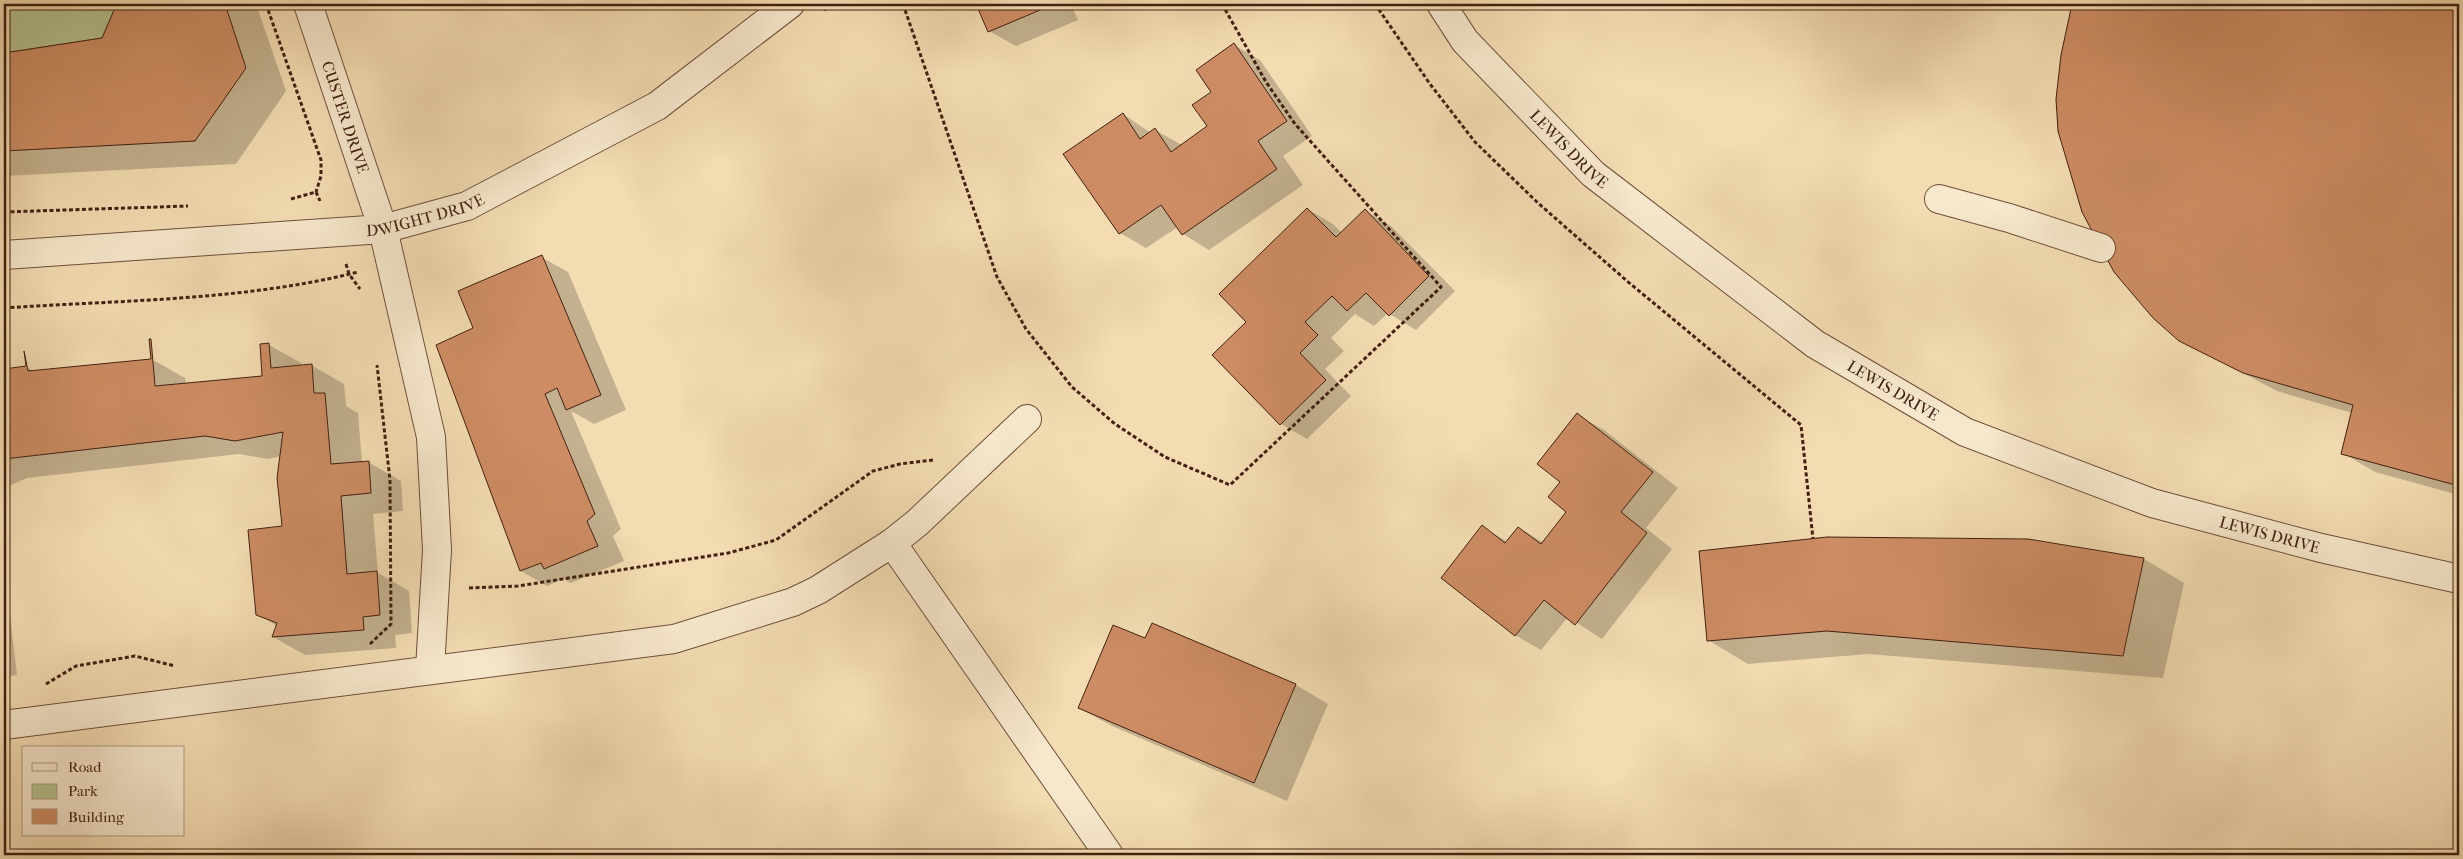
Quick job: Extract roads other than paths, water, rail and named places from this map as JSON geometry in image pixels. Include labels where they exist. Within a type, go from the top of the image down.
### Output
[{"type":"street","name":"CUSTER DRIVE","points":[[308,4],[383,229],[431,437],[437,550],[430,669]]},
{"type":"street","name":"DWIGHT DRIVE","points":[[4,255],[383,229],[467,206],[657,106],[790,4]]},
{"type":"street","name":"LEWIS DRIVE","points":[[1441,4],[1465,42],[1593,174],[1816,344],[1965,432],[2152,503],[2321,548],[2459,580]]},
{"type":"street","points":[[1939,199],[2009,218],[2101,248]]},
{"type":"street","points":[[4,725],[674,639],[793,602],[818,590],[892,543],[917,524],[1027,419]]},
{"type":"street","points":[[892,543],[1109,855]]}]
